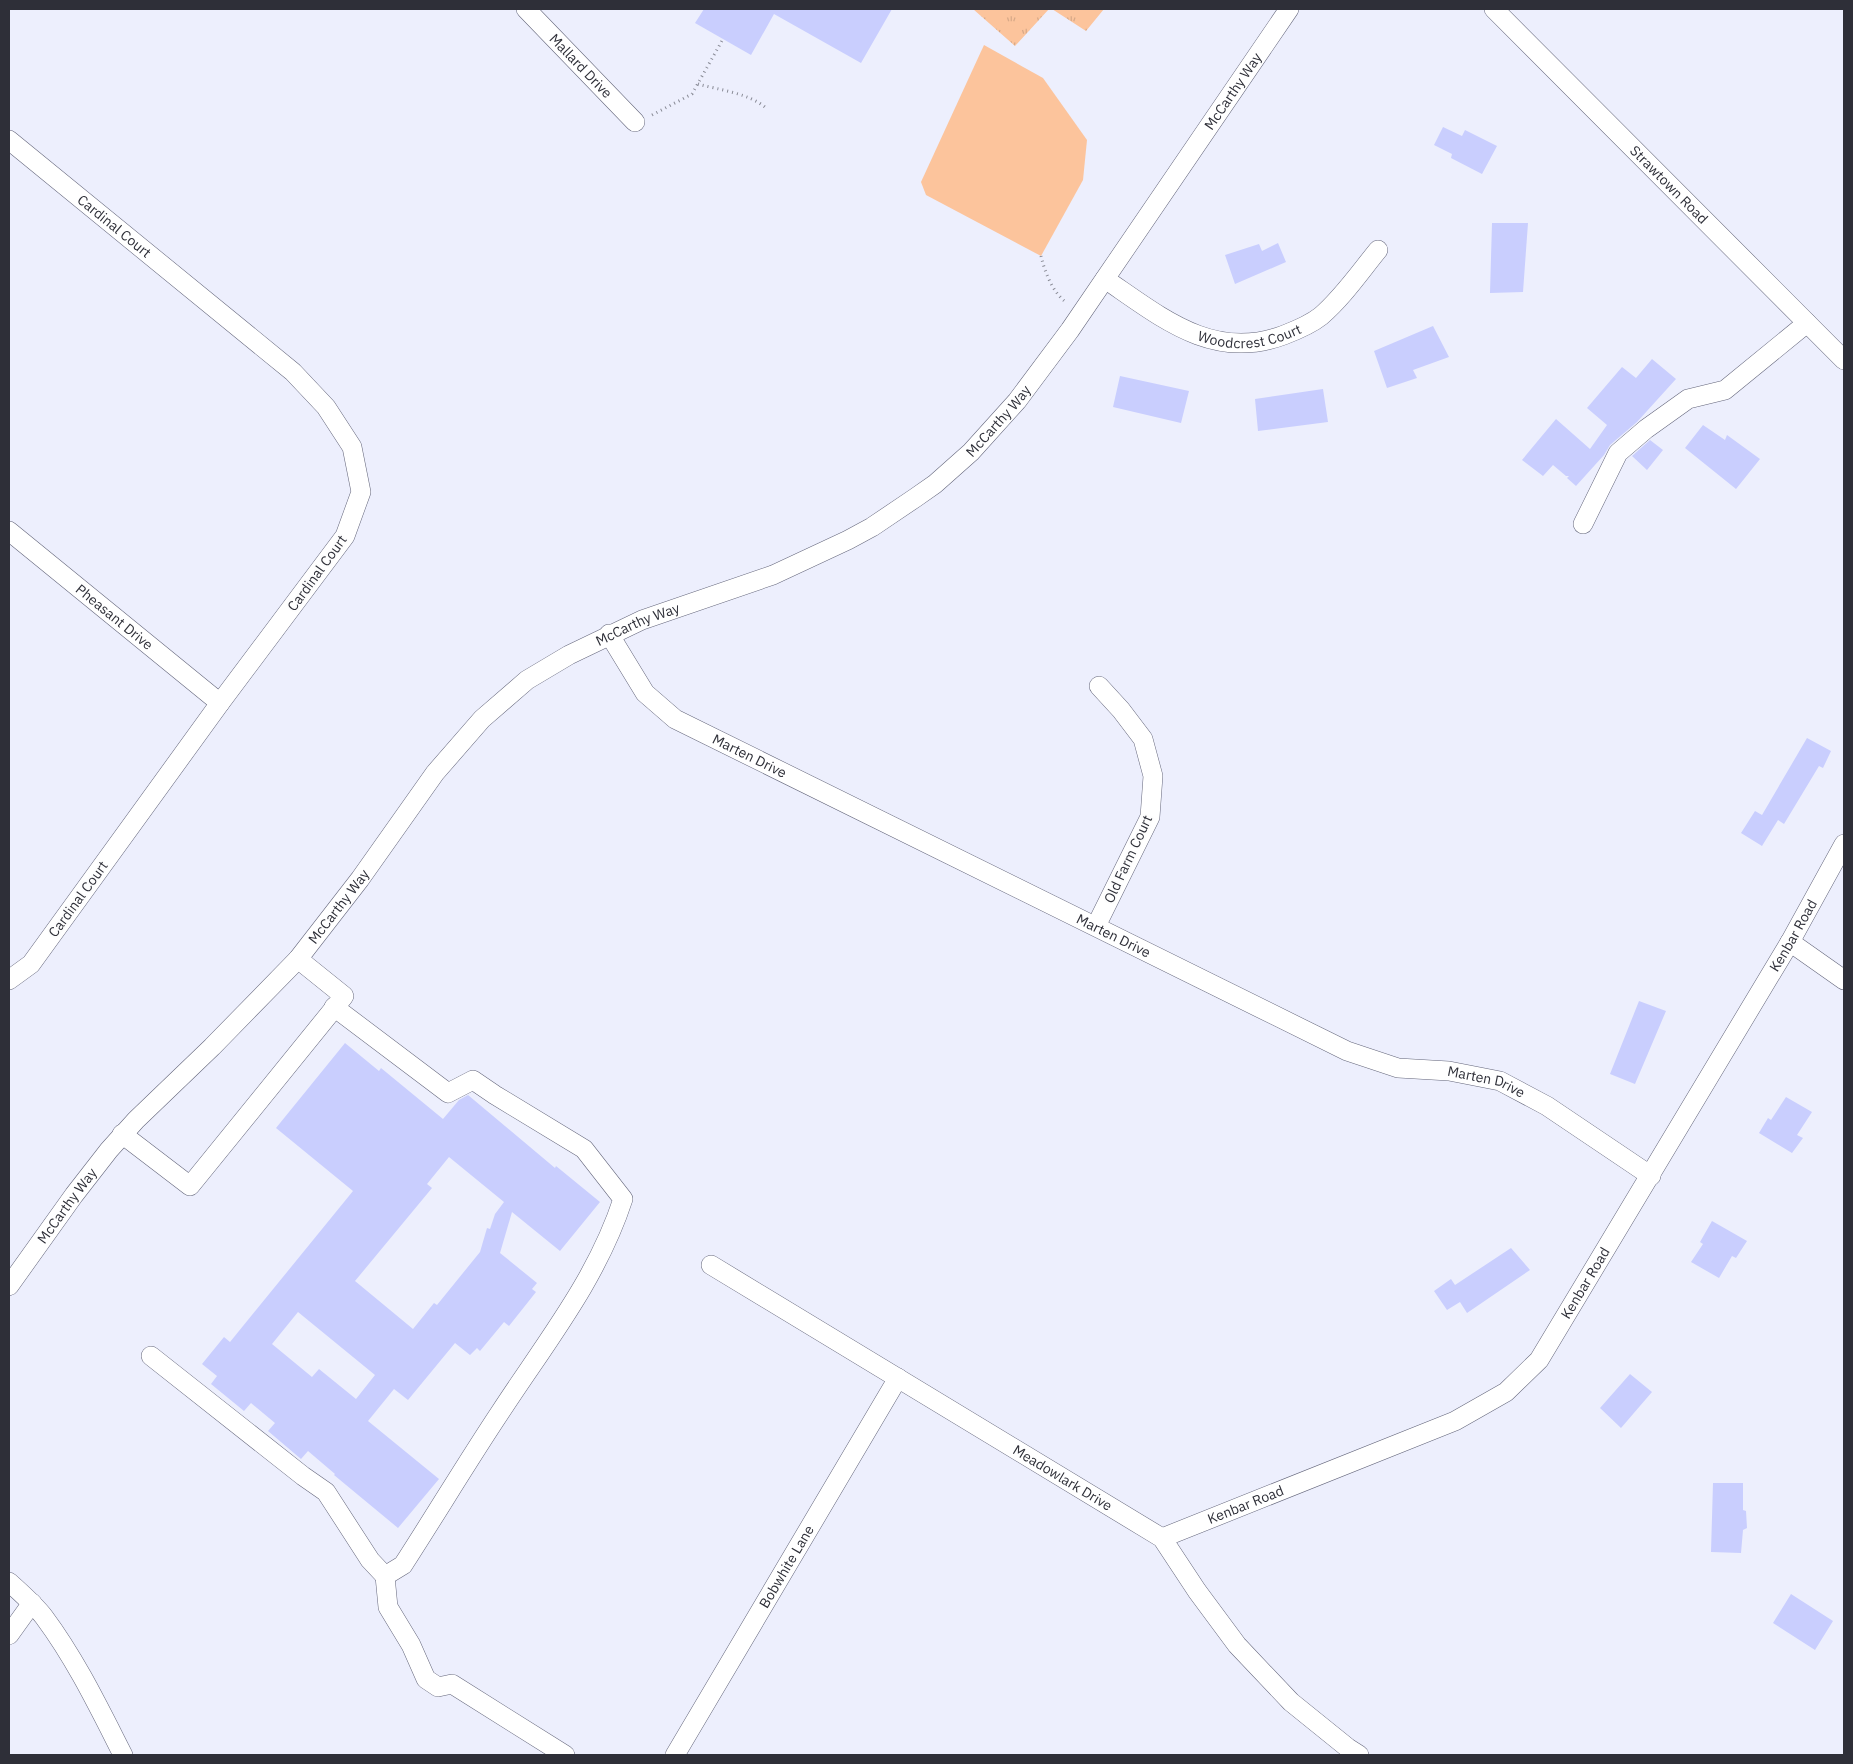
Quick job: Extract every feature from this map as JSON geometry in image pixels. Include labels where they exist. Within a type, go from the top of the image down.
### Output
[{"type":"street","name":"Mallard Drive","points":[[526,9],[635,122]]},
{"type":"street","name":"McCarthy Way","points":[[9,1286],[80,1187],[122,1134],[212,1047],[298,959],[360,879],[435,773],[482,719],[527,680],[569,655],[610,634],[642,620],[739,588],[796,565],[848,540],[894,513],[935,484],[987,436],[1029,386],[1082,313],[1289,9]]},
{"type":"street","name":"Strawtown Road","points":[[1494,9],[1844,360]]},
{"type":"street","name":"Cardinal Court","points":[[9,140],[293,372],[326,407],[352,447],[362,492],[345,536],[220,703],[31,964],[9,980]]},
{"type":"street","name":"Woodcrest Court","points":[[1105,279],[1164,319],[1195,335],[1226,343],[1259,342],[1291,332],[1319,317],[1341,296],[1378,250]]},
{"type":"street","points":[[1583,524],[1618,453],[1646,429],[1688,399],[1725,390],[1807,323]]},
{"type":"street","name":"Pheasant Drive","points":[[9,531],[220,703]]},
{"type":"street","name":"Marten Drive","points":[[610,634],[645,693],[674,719],[1347,1051],[1398,1068],[1449,1072],[1500,1081],[1547,1106],[1651,1176]]},
{"type":"street","name":"Old Farm Court","points":[[1096,926],[1150,817],[1153,776],[1143,739],[1121,710],[1099,686]]},
{"type":"street","name":"Kenbar Road","points":[[1162,1538],[1455,1421],[1506,1392],[1539,1360],[1790,942],[1844,844]]},
{"type":"street","points":[[1790,942],[1844,980]]},
{"type":"street","points":[[122,1134],[190,1186],[344,996],[298,959]]},
{"type":"street","points":[[334,1007],[448,1093],[473,1080],[584,1149],[622,1199],[613,1229],[582,1291],[500,1411],[403,1565],[385,1576]]},
{"type":"street","name":"Meadowlark Drive","points":[[711,1265],[1162,1538],[1197,1591],[1237,1645],[1291,1702],[1351,1753]]},
{"type":"street","points":[[151,1356],[326,1492],[370,1560],[385,1576],[388,1607],[411,1645],[426,1679],[438,1687],[452,1684],[565,1755]]},
{"type":"street","name":"Bobwhite Lane","points":[[675,1755],[898,1378]]},
{"type":"street","points":[[9,1582],[32,1603],[44,1618],[90,1688],[123,1755]]},
{"type":"street","points":[[9,1635],[32,1603]]},
{"type":"path","points":[[635,122],[692,94],[723,39]]},
{"type":"path","points":[[698,84],[742,96],[760,103],[766,108]]},
{"type":"path","points":[[1041,256],[1044,268],[1059,298],[1082,313]]},
{"type":"green space","points":[[973,9],[1049,9],[1015,46]]},
{"type":"green space","points":[[1052,9],[1104,9],[1086,31]]},
{"type":"green space","points":[[984,45],[1043,78],[1087,140],[1083,180],[1041,256],[926,195],[921,182]]},
{"type":"building","points":[[704,9],[892,9],[861,63],[774,14],[751,55],[695,23]]},
{"type":"building","points":[[1443,127],[1462,136],[1465,130],[1497,146],[1482,174],[1451,158],[1452,154],[1434,145]]},
{"type":"building","points":[[1492,223],[1528,223],[1523,292],[1490,293]]},
{"type":"building","points":[[1278,243],[1286,262],[1235,284],[1225,255],[1259,244],[1262,251]]},
{"type":"building","points":[[1433,326],[1449,357],[1413,370],[1417,378],[1387,388],[1374,351]]},
{"type":"building","points":[[1652,359],[1676,379],[1637,422],[1610,445],[1604,455],[1576,486],[1567,478],[1569,476],[1566,476],[1553,465],[1543,476],[1522,460],[1556,419],[1590,449],[1607,425],[1587,408],[1622,367],[1636,378]]},
{"type":"building","points":[[1120,376],[1189,391],[1181,423],[1113,407]]},
{"type":"building","points":[[1323,389],[1328,422],[1258,431],[1255,399]]},
{"type":"building","points":[[1703,425],[1725,440],[1727,435],[1760,459],[1736,489],[1685,448]]},
{"type":"building","points":[[1650,440],[1663,450],[1647,470],[1632,456]]},
{"type":"building","points":[[1807,738],[1831,751],[1823,768],[1819,766],[1784,824],[1778,820],[1762,846],[1741,833],[1755,811],[1762,815]]},
{"type":"building","points":[[1639,1001],[1666,1011],[1635,1084],[1610,1074]]},
{"type":"building","points":[[345,1043],[379,1071],[381,1068],[443,1119],[459,1100],[468,1095],[555,1168],[556,1166],[600,1202],[560,1251],[512,1212],[500,1253],[537,1283],[532,1289],[536,1292],[509,1326],[504,1322],[480,1351],[477,1348],[470,1355],[455,1343],[408,1400],[394,1389],[368,1421],[439,1479],[398,1528],[308,1451],[301,1459],[268,1431],[275,1423],[251,1403],[244,1411],[211,1384],[217,1376],[202,1364],[224,1337],[230,1342],[353,1191],[276,1128]],"holes":[[[449,1157],[504,1202],[495,1214],[490,1229],[487,1228],[480,1252],[437,1305],[434,1303],[413,1329],[355,1281],[432,1188],[427,1184]],[[298,1312],[375,1375],[356,1399],[319,1369],[312,1377],[272,1344]]]},
{"type":"building","points":[[1786,1097],[1812,1112],[1797,1135],[1803,1138],[1792,1153],[1759,1133],[1768,1118],[1771,1120]]},
{"type":"building","points":[[1712,1221],[1747,1241],[1736,1258],[1732,1256],[1719,1278],[1691,1262],[1703,1244],[1700,1242]]},
{"type":"building","points":[[1511,1248],[1530,1270],[1467,1313],[1460,1302],[1447,1310],[1434,1291],[1451,1279],[1455,1285]]},
{"type":"building","points":[[1630,1374],[1652,1392],[1621,1428],[1600,1408]]},
{"type":"building","points":[[1713,1483],[1743,1483],[1743,1510],[1746,1511],[1747,1528],[1743,1530],[1741,1553],[1711,1552]]},
{"type":"building","points":[[1791,1594],[1833,1621],[1815,1650],[1773,1623]]}]
